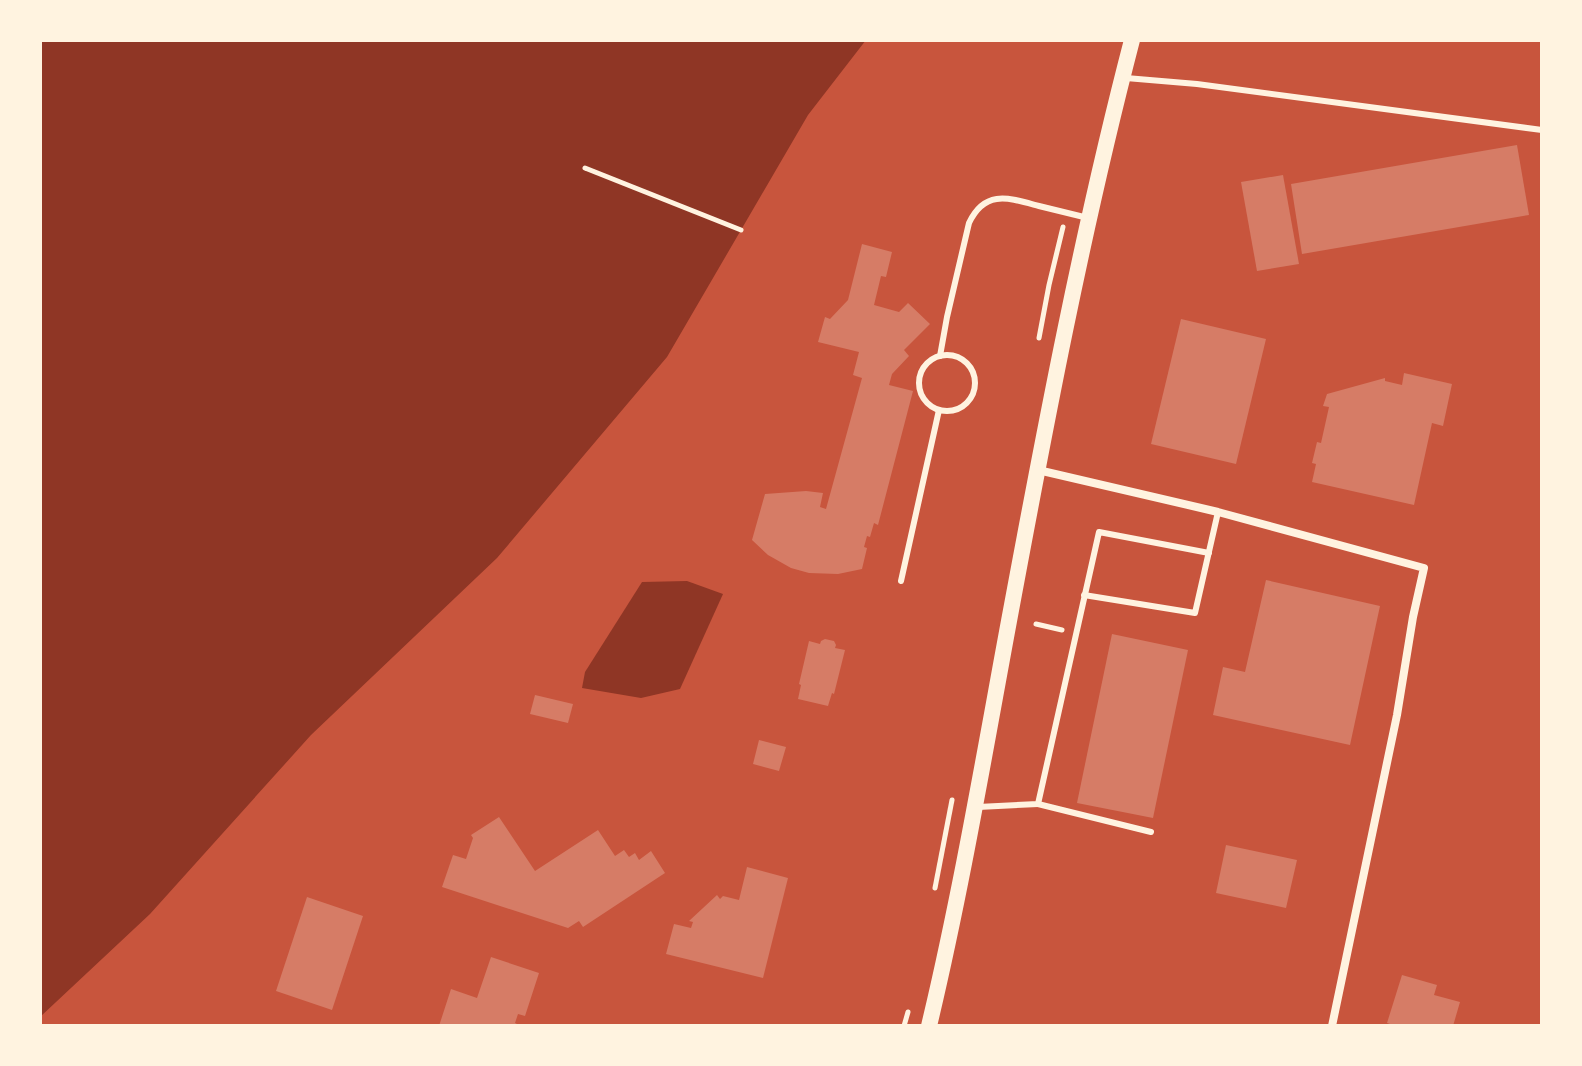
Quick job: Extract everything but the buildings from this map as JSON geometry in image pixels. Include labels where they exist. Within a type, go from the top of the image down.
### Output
[{"type":"main road","points":[[929,1026],[975,807],[1088,218],[1132,40]]},
{"type":"street","points":[[1038,470],[1218,512],[1424,568],[1397,715],[1332,1026]]},
{"type":"lane","points":[[1122,78],[1197,84],[1542,130]]},
{"type":"lane","points":[[940,356],[969,223],[976,209],[992,199],[1007,197],[1088,218]]},
{"type":"lane","points":[[958,357],[972,370],[974,388],[966,404],[948,411],[939,410],[924,400],[920,392],[920,374],[931,359],[958,357]]},
{"type":"lane","points":[[901,581],[939,410]]},
{"type":"lane","points":[[1084,595],[1195,613],[1218,512]]},
{"type":"lane","points":[[1038,804],[1099,532],[1209,553]]},
{"type":"lane","points":[[975,807],[1038,804],[1151,832]]},
{"type":"path","points":[[585,168],[741,230]]},
{"type":"path","points":[[1036,624],[1065,630]]},
{"type":"shaded area","points":[[40,40],[866,40],[808,115],[667,357],[497,558],[311,735],[150,914],[40,1017]]},
{"type":"shaded area","points":[[687,581],[723,594],[680,689],[641,698],[582,688],[585,672],[642,582]]}]
